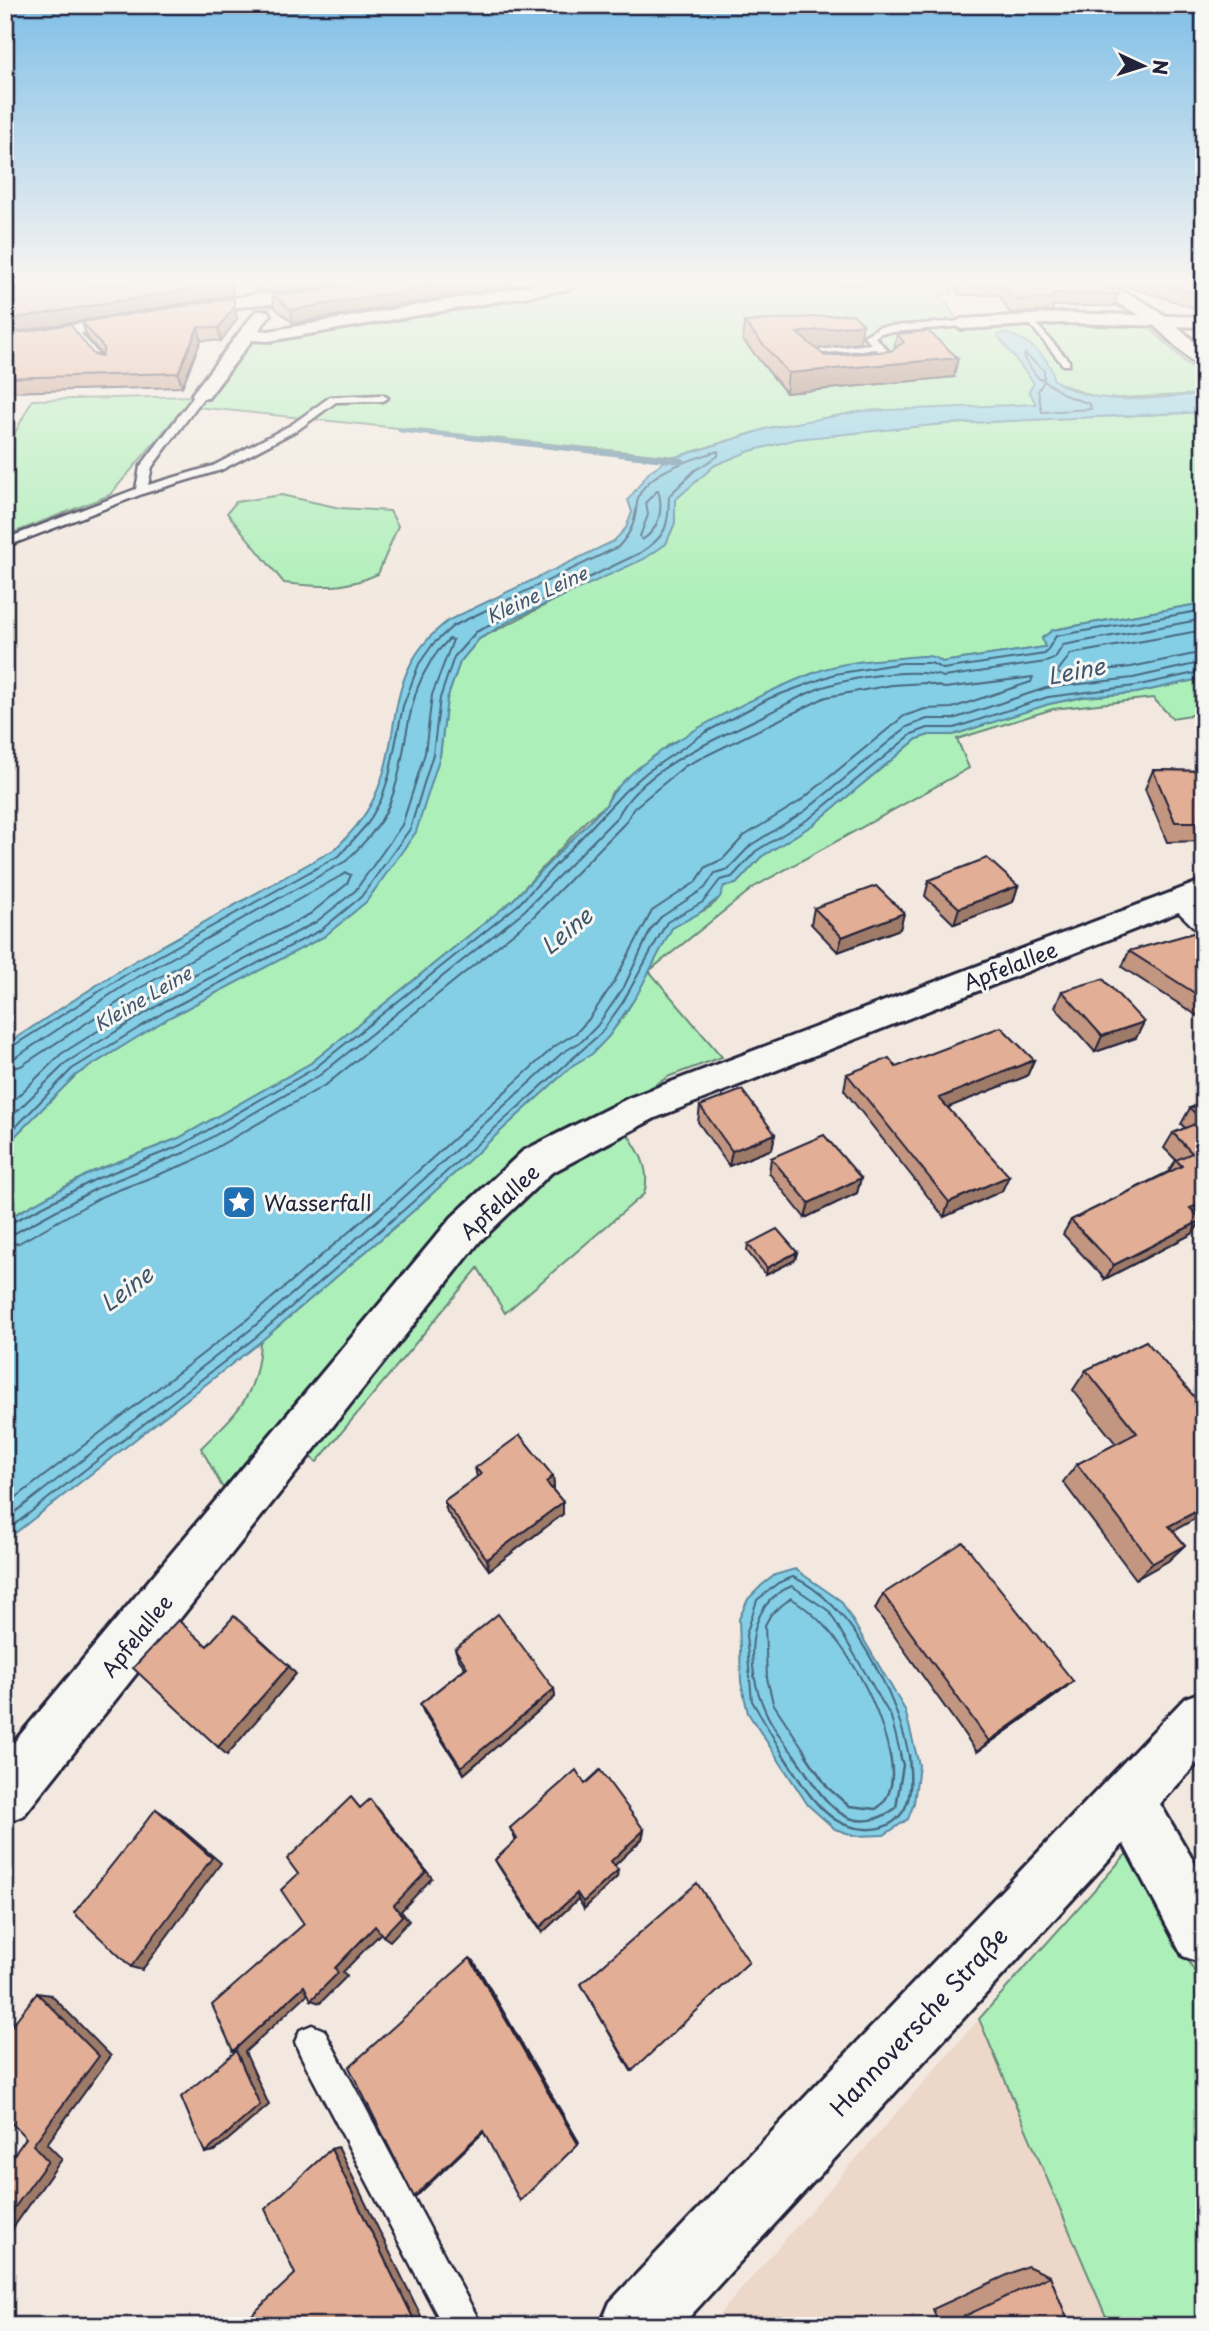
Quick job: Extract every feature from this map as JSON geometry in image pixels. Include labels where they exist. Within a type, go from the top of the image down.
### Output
[{"type":"street","name":"Apfelallee","points":[[5,1796],[466,1229],[537,1162],[642,1108],[1194,906]]},
{"type":"street","name":"Hannoversche Straße","points":[[634,2326],[1204,1717]]},
{"type":"street","points":[[1128,1799],[1204,1935]]},
{"type":"lane","points":[[141,491],[146,467],[201,394]]},
{"type":"lane","points":[[5,544],[141,491],[217,468],[295,427],[334,399],[383,398]]},
{"type":"lane","points":[[312,2042],[463,2326]]},
{"type":"shaded area","points":[[979,2019],[1110,2326],[709,2326]]},
{"type":"green space","points":[[209,393],[1048,393],[1036,404],[1028,406],[863,411],[769,428],[676,457],[196,407]]},
{"type":"green space","points":[[1083,393],[1204,393],[1204,394],[1099,399]]},
{"type":"green space","points":[[194,396],[110,495],[5,536],[5,452],[32,400]]},
{"type":"green space","points":[[1204,412],[1204,603],[1053,630],[1042,638],[1045,647],[942,662],[889,659],[859,662],[818,672],[670,744],[612,792],[606,805],[587,820],[513,900],[311,1063],[179,1138],[92,1172],[5,1220],[5,1154],[13,1138],[76,1075],[170,1017],[325,936],[440,756],[447,699],[460,662],[479,639],[577,589],[675,523],[675,500],[709,469],[766,445],[821,434],[967,423]]},
{"type":"green space","points":[[281,495],[340,508],[390,511],[398,526],[378,574],[353,583],[332,586],[284,583],[227,513],[236,502]]},
{"type":"green space","points":[[1204,678],[1204,713],[1172,718],[1153,698],[1053,709],[957,739],[969,768],[754,887],[649,971],[722,1057],[670,1076],[611,1111],[632,1140],[642,1160],[646,1182],[644,1194],[505,1313],[478,1268],[317,1462],[286,1441],[232,1505],[201,1448],[235,1413],[250,1390],[255,1377],[260,1342],[411,1213],[573,1065],[597,1048],[617,1026],[633,1001],[660,944],[672,928],[711,906],[724,886],[736,884],[761,857],[814,824],[917,739],[929,735],[953,735],[1049,704],[1083,697],[1136,693]]},
{"type":"green space","points":[[1129,1851],[1204,1989],[1204,2326],[1110,2326],[979,2019]]},
{"type":"water","name":"Kleine Leine","points":[[1030,393],[1080,393],[1126,399],[1204,394],[1204,412],[943,424],[797,439],[750,451],[715,465],[675,500],[675,523],[666,544],[644,559],[515,618],[479,639],[460,662],[447,699],[440,756],[416,832],[366,902],[325,936],[170,1017],[76,1075],[13,1138],[5,1154],[5,1045],[126,966],[335,849],[357,825],[374,798],[389,750],[403,682],[413,660],[427,640],[449,620],[614,541],[626,528],[632,512],[628,500],[650,471],[667,460],[769,428],[863,411],[1036,404]]},
{"type":"water","name":"Leine","points":[[1204,603],[1204,678],[1136,693],[1083,697],[1049,704],[953,735],[929,735],[917,739],[814,824],[761,857],[736,884],[724,886],[720,897],[698,914],[672,928],[637,995],[609,1036],[592,1054],[573,1065],[411,1213],[260,1342],[5,1541],[5,1220],[92,1172],[179,1138],[311,1063],[513,900],[641,766],[700,727],[764,694],[837,666],[923,656],[942,662],[1045,647],[1042,638],[1053,630]]},
{"type":"water","points":[[795,1569],[841,1601],[905,1710],[919,1765],[914,1803],[908,1819],[884,1835],[856,1836],[835,1829],[808,1805],[748,1713],[741,1682],[739,1619],[748,1599],[762,1585],[775,1575]]},
{"type":"building","points":[[1153,770],[1204,771],[1204,822],[1175,822]]},
{"type":"building","points":[[987,858],[1018,886],[959,908],[929,880]]},
{"type":"building","points":[[876,886],[904,913],[842,937],[814,908]]},
{"type":"building","points":[[1204,930],[1204,999],[1129,951]]},
{"type":"building","points":[[1103,979],[1144,1022],[1102,1036],[1062,991]]},
{"type":"building","points":[[1001,1027],[1034,1060],[939,1098],[1009,1176],[949,1202],[847,1074],[889,1058],[896,1067]]},
{"type":"building","points":[[742,1090],[775,1134],[732,1151],[700,1106]]},
{"type":"building","points":[[1204,1103],[1204,1202],[1190,1208],[1202,1220],[1114,1265],[1071,1220],[1182,1166],[1176,1160],[1192,1153],[1173,1133],[1202,1121],[1190,1108]]},
{"type":"building","points":[[824,1135],[861,1178],[809,1203],[771,1158]]},
{"type":"building","points":[[777,1229],[797,1252],[767,1268],[748,1244]]},
{"type":"building","points":[[1146,1341],[1204,1408],[1204,1507],[1169,1526],[1185,1545],[1153,1563],[1077,1464],[1137,1433],[1086,1370]]},
{"type":"building","points":[[520,1435],[553,1476],[546,1482],[563,1502],[487,1559],[444,1501],[481,1474],[475,1468]]},
{"type":"building","points":[[963,1542],[1073,1681],[989,1741],[883,1594]]},
{"type":"building","points":[[498,1614],[554,1689],[461,1767],[420,1704],[467,1667],[455,1649]]},
{"type":"building","points":[[234,1616],[289,1666],[218,1747],[133,1668],[178,1620],[207,1646]]},
{"type":"building","points":[[576,1770],[585,1784],[600,1770],[644,1830],[611,1861],[618,1870],[583,1902],[577,1893],[540,1927],[495,1860],[517,1839],[510,1828]]},
{"type":"building","points":[[351,1797],[360,1808],[370,1799],[426,1872],[394,1905],[402,1916],[383,1936],[375,1926],[335,1968],[338,1973],[311,2000],[304,1986],[233,2051],[212,2005],[304,1924],[281,1890],[298,1874],[287,1859]]},
{"type":"building","points":[[156,1809],[212,1858],[131,1967],[74,1913]]},
{"type":"building","points":[[697,1883],[749,1962],[632,2071],[581,1984]]},
{"type":"building","points":[[470,1958],[578,2144],[520,2201],[483,2131],[414,2197],[349,2067]]},
{"type":"building","points":[[37,1993],[99,2056],[33,2145],[48,2161],[5,2221],[5,2167],[26,2138],[5,2116],[5,2032]]},
{"type":"building","points":[[236,2051],[260,2105],[205,2153],[181,2097]]},
{"type":"building","points":[[331,2149],[417,2326],[240,2326],[295,2274],[265,2209]]},
{"type":"building","points":[[1050,2276],[1070,2326],[953,2326],[952,2322]]},
{"type":"waterway","points":[[400,430],[636,456]]},
{"type":"waterway","points":[[620,454],[682,461]]},
{"type":"place","name":"Wasserfall","points":[[239,1202]]}]
